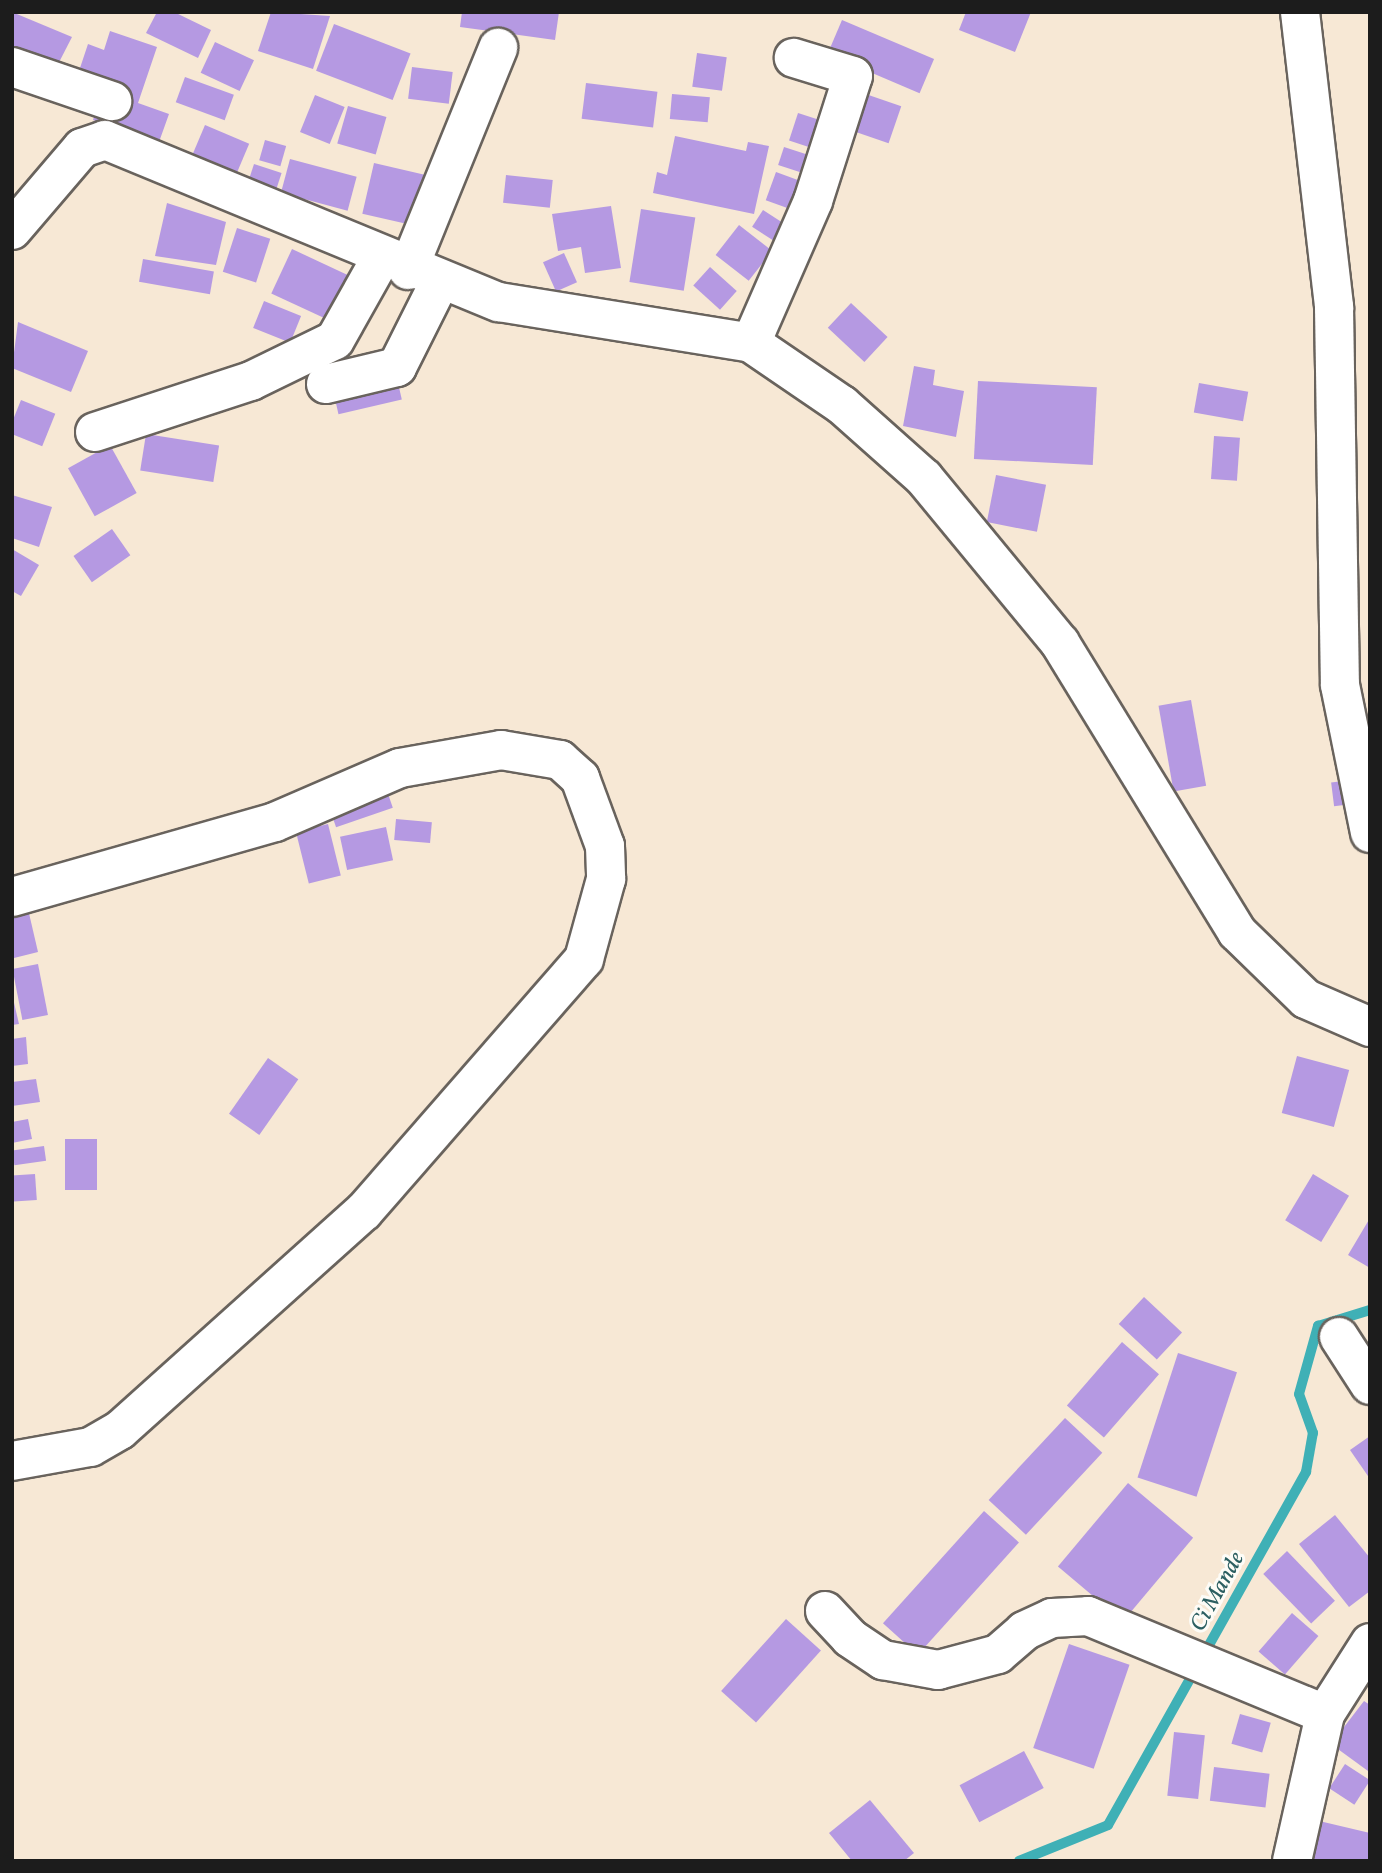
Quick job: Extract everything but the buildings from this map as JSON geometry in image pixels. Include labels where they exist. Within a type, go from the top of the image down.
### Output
[{"type":"street","points":[[1300,12],[1334,307],[1340,685],[1370,833]]},
{"type":"street","points":[[326,384],[397,367],[410,270],[498,48]]},
{"type":"street","points":[[751,343],[813,201],[853,76],[794,58]]},
{"type":"street","points":[[12,67],[112,100]]},
{"type":"street","points":[[12,230],[82,148],[105,140],[410,270],[545,312],[751,343],[842,405],[925,478],[1060,643],[1237,932],[1306,999],[1370,1027]]},
{"type":"street","points":[[95,432],[251,381],[335,340],[410,270]]},
{"type":"street","points":[[12,897],[275,822],[400,768],[501,750],[560,760],[580,778],[605,846],[604,889],[584,959],[364,1211],[120,1430],[90,1447],[12,1461]]},
{"type":"street","points":[[1339,1337],[1370,1385]]},
{"type":"street","points":[[825,1611],[850,1638],[883,1660],[938,1670],[998,1654],[1024,1631],[1075,1616],[1227,1670],[1325,1714]]},
{"type":"street","points":[[1292,1861],[1325,1714],[1370,1643]]},
{"type":"waterway","name":"Ci Mande","points":[[1019,1861],[1108,1825],[1306,1472],[1313,1433],[1299,1394],[1318,1326],[1370,1310]]}]
